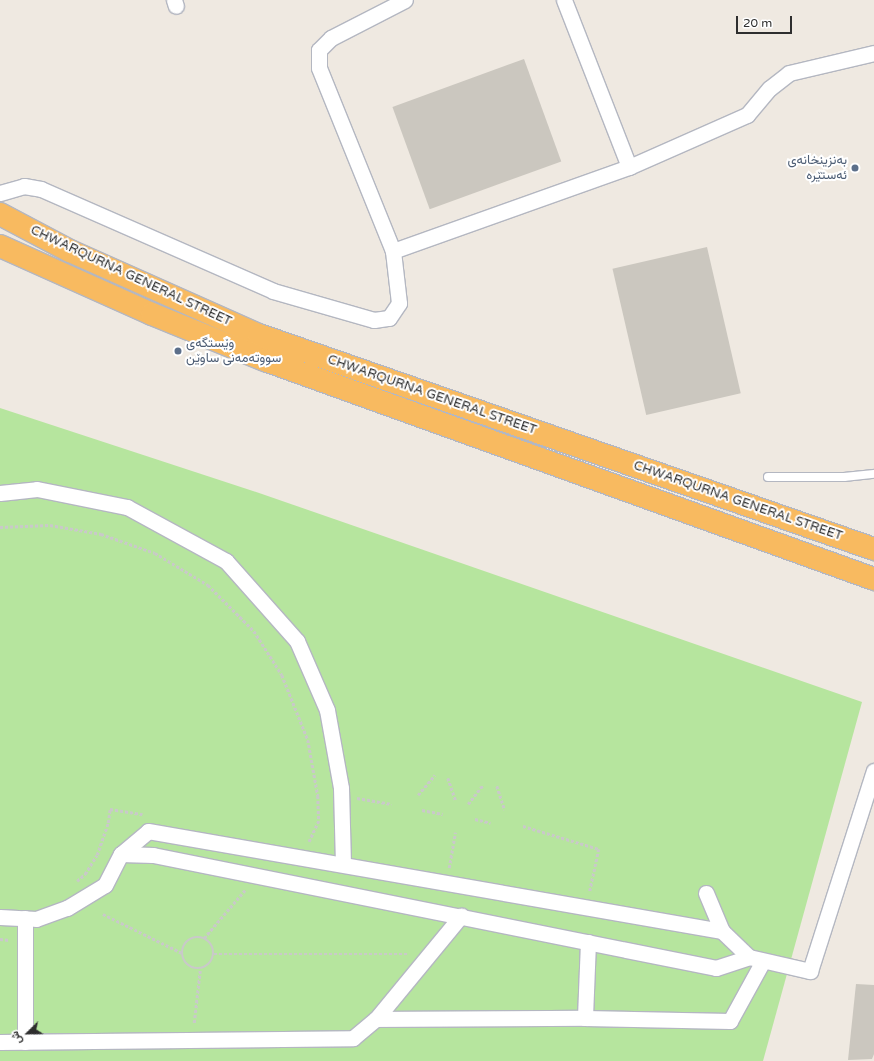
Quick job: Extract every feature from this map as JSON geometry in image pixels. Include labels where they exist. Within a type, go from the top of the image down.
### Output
[{"type":"highway","name":"CHWARQURNA GENERAL STREET","points":[[0,214],[70,251],[259,335],[874,549]]},
{"type":"highway","name":"CHWARQURNA GENERAL STREET","points":[[0,246],[152,314],[265,360],[545,462],[874,579]]},
{"type":"street","points":[[0,193],[24,186],[41,189],[273,290],[374,320],[389,318],[399,302],[393,251],[319,68],[319,50],[331,38],[405,0]]},
{"type":"street","points":[[564,0],[629,167]]},
{"type":"street","points":[[393,251],[629,167],[747,115],[770,88],[789,73],[874,53]]},
{"type":"street","points":[[0,493],[36,489],[127,507],[226,561],[297,641],[327,710],[342,795],[343,864]]},
{"type":"street","points":[[121,854],[154,855],[716,968],[756,959],[810,971],[874,771]]},
{"type":"street","points":[[0,917],[36,919],[67,908],[105,885],[121,854],[148,831],[722,931]]},
{"type":"street","points":[[706,893],[722,931],[756,959]]},
{"type":"street","points":[[0,1042],[353,1038],[376,1019],[461,916]]},
{"type":"street","points":[[25,918],[25,1042]]},
{"type":"street","points":[[585,1018],[588,942]]},
{"type":"street","points":[[376,1019],[585,1018],[730,1022],[756,959]]},
{"type":"lane","points":[[768,477],[844,477],[874,474]]},
{"type":"path","points":[[0,527],[50,526],[101,534],[155,553],[208,585],[254,631],[282,675],[308,740],[318,796],[319,821],[308,844]]},
{"type":"path","points":[[418,795],[435,775]]},
{"type":"path","points":[[448,778],[456,801]]},
{"type":"path","points":[[468,804],[483,785]]},
{"type":"path","points":[[497,786],[505,810]]},
{"type":"path","points":[[342,795],[390,804]]},
{"type":"path","points":[[422,810],[443,814]]},
{"type":"path","points":[[475,819],[490,823]]},
{"type":"path","points":[[523,826],[598,849],[587,907]]},
{"type":"path","points":[[448,871],[455,833]]},
{"type":"path","points":[[204,938],[257,875]]},
{"type":"path","points":[[103,914],[182,953]]},
{"type":"path","points":[[199,937],[204,938],[212,945],[214,954],[210,965],[200,970],[189,967],[182,958],[182,948],[189,940],[199,937]]},
{"type":"path","points":[[214,954],[430,954]]},
{"type":"path","points":[[193,1040],[200,970]]},
{"type":"green space","points":[[0,408],[262,494],[862,702],[763,1061],[0,1061]]},
{"type":"building","points":[[524,59],[561,161],[430,209],[392,107]]},
{"type":"building","points":[[707,247],[741,393],[646,415],[612,269]]},
{"type":"building","points":[[856,984],[874,985],[874,1054],[872,1059],[848,1060]]},
{"type":"place","name":"بەنزینخانەی ئەستێرە","points":[[855,168]]},
{"type":"place","name":"وێستگەی سووتەمەنی ساوێن","points":[[178,351]]}]
